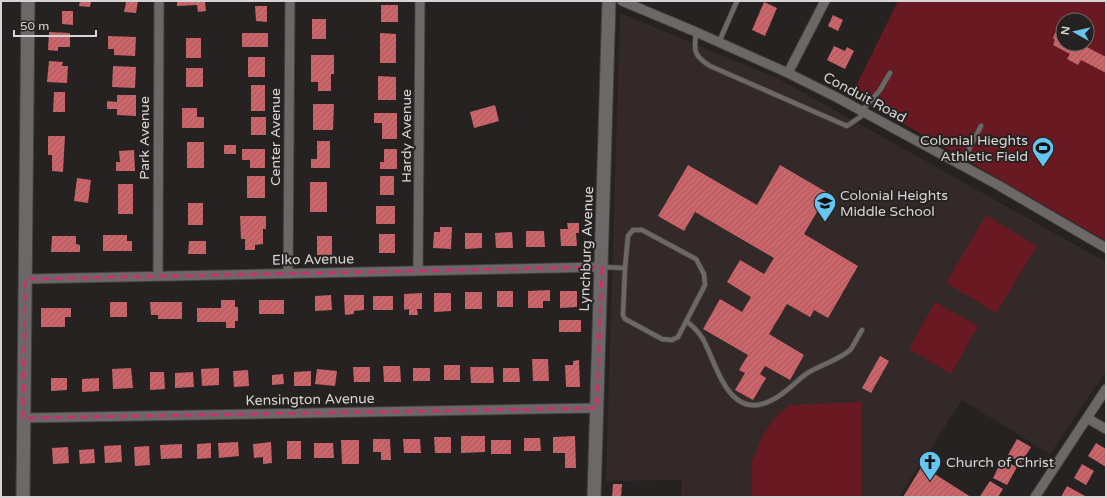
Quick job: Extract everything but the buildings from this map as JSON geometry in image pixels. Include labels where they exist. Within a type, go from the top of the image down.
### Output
[{"type":"street","name":"Park Avenue","points":[[158,276],[159,1]]},
{"type":"street","name":"Center Avenue","points":[[288,274],[290,1]]},
{"type":"street","name":"Hardy Avenue","points":[[418,271],[420,1]]},
{"type":"street","name":"Lynchburg Avenue","points":[[594,497],[609,1]]},
{"type":"street","name":"Conduit Road","points":[[622,1],[788,73],[864,112],[961,165],[1106,248]]},
{"type":"street","points":[[788,73],[825,1]]},
{"type":"street","points":[[23,497],[27,3]]},
{"type":"street","name":"Elko Avenue","points":[[25,279],[602,267]]},
{"type":"street","points":[[1035,497],[1106,389]]},
{"type":"street","name":"Kensington Avenue","points":[[23,418],[597,408]]},
{"type":"street","points":[[1087,418],[1106,429]]},
{"type":"lane","points":[[719,42],[737,1]]},
{"type":"lane","points":[[696,32],[694,47],[699,59],[710,66],[847,126],[864,112],[890,73]]},
{"type":"lane","points":[[961,165],[981,126]]},
{"type":"lane","points":[[633,230],[642,230],[696,260],[704,274],[705,285],[678,337],[667,340],[662,339],[625,319],[623,315],[625,268],[628,236],[633,230]]},
{"type":"lane","points":[[602,267],[625,268]]},
{"type":"lane","points":[[686,321],[695,328],[702,338],[725,386],[734,398],[747,404],[754,405],[771,401],[781,395],[806,374],[850,350],[862,330]]},
{"type":"highlighted area","points":[[602,267],[597,408],[23,418],[25,279]]},
{"type":"shaded area","name":"Colonial Hieghts Athletic Field","points":[[898,1],[1106,1],[1106,241],[852,94]]},
{"type":"shaded area","name":"Colonial Heights Middle School","points":[[620,13],[779,79],[1106,262],[1106,371],[1050,454],[962,400],[899,497],[681,497],[682,480],[606,481]]},
{"type":"shaded area","points":[[986,215],[1037,246],[996,313],[946,283]]},
{"type":"shaded area","points":[[935,302],[978,326],[951,374],[909,349]]},
{"type":"shaded area","points":[[861,402],[861,497],[752,497],[752,461],[763,435],[775,417],[790,405]]},
{"type":"place","name":"Colonial Hieghts Athletic Field","points":[[1043,168]]},
{"type":"place","name":"Colonial Heights Middle School","points":[[825,222]]},
{"type":"place","name":"Church of Christ","points":[[930,482]]}]
